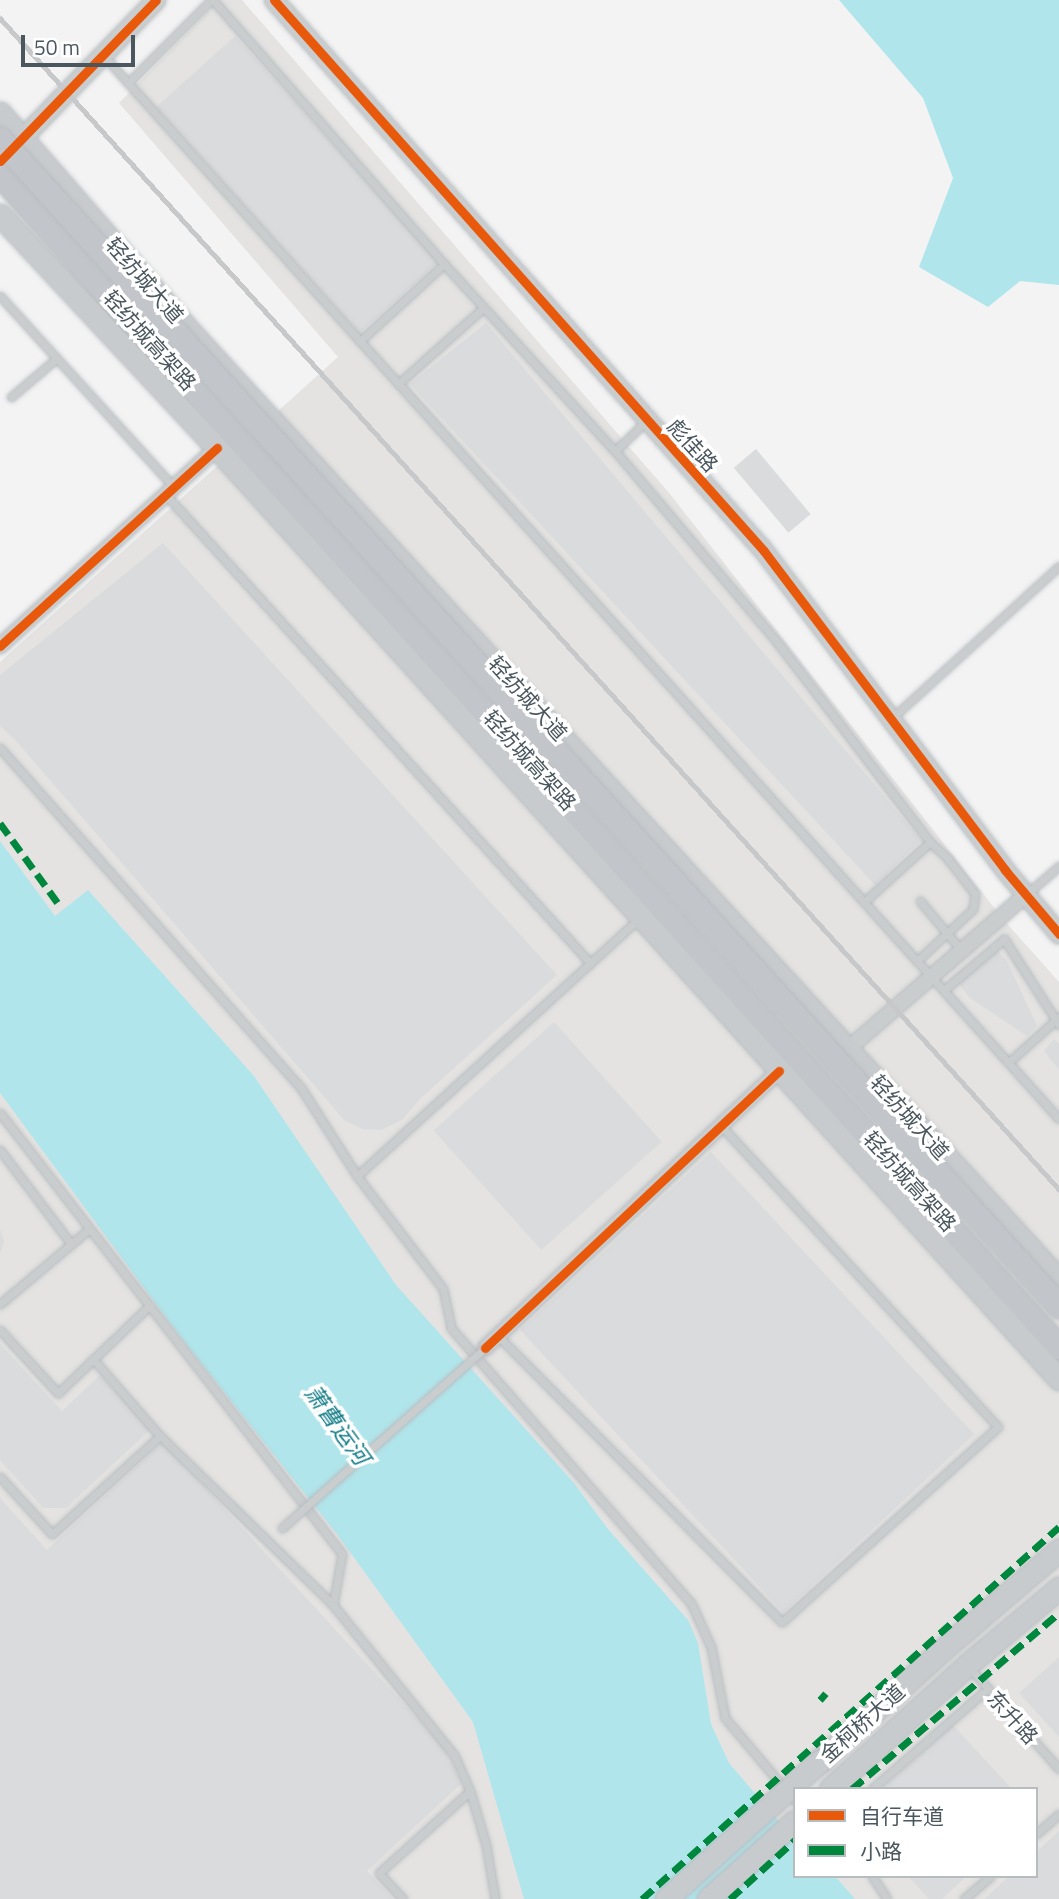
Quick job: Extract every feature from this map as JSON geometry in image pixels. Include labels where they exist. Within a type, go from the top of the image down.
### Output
[{"type":"highway","name":"轻纺城高架路","points":[[11,139],[1059,1306]]},
{"type":"highway","name":"轻纺城高架路","points":[[0,175],[1059,1347]]},
{"type":"main road","name":"轻纺城大道","points":[[0,113],[11,139],[1059,1280]]},
{"type":"main road","points":[[0,215],[216,448],[1059,1379]]},
{"type":"main road","name":"金柯桥大道","points":[[666,1899],[949,1644],[1059,1550]]},
{"type":"main road","name":"金柯桥大道","points":[[835,1785],[967,1665],[1059,1588]]},
{"type":"main road","points":[[708,1899],[793,1823]]},
{"type":"street","points":[[0,161],[11,139],[103,55],[156,0]]},
{"type":"street","name":"彪佳路","points":[[274,0],[764,551],[1026,895],[1059,934]]},
{"type":"street","points":[[0,646],[216,448]]},
{"type":"street","points":[[848,1049],[1026,895]]},
{"type":"street","points":[[485,1348],[779,1071]]},
{"type":"lane","points":[[128,83],[212,0],[444,264],[615,451],[777,642],[930,842],[948,859],[975,894],[973,909],[918,961]]},
{"type":"lane","points":[[103,55],[1059,1119]]},
{"type":"lane","points":[[360,341],[444,264]]},
{"type":"lane","points":[[0,296],[590,963]]},
{"type":"lane","points":[[398,384],[484,307]]},
{"type":"lane","points":[[11,397],[57,358]]},
{"type":"lane","points":[[615,451],[647,419]]},
{"type":"lane","points":[[891,719],[1059,566]]},
{"type":"lane","points":[[0,748],[301,1088],[357,1176],[443,1289],[451,1328],[691,1603],[711,1647],[725,1718],[793,1799]]},
{"type":"lane","points":[[865,901],[930,842]]},
{"type":"lane","points":[[1026,895],[1059,866]]},
{"type":"lane","points":[[920,901],[961,950]]},
{"type":"lane","points":[[357,1176],[640,917]]},
{"type":"lane","points":[[944,990],[1004,939],[1058,1021],[1009,1062]]},
{"type":"lane","points":[[0,1113],[342,1554],[333,1605]]},
{"type":"lane","points":[[498,1336],[782,1622],[998,1427],[721,1125]]},
{"type":"lane","points":[[0,1150],[71,1244]]},
{"type":"lane","points":[[0,1304],[89,1228]]},
{"type":"lane","points":[[0,1330],[58,1393],[150,1306]]},
{"type":"lane","points":[[282,1528],[485,1348]]},
{"type":"lane","points":[[93,1359],[160,1436],[333,1605],[454,1755],[470,1791],[486,1845],[495,1899]]},
{"type":"lane","points":[[0,1477],[52,1534],[160,1436]]},
{"type":"lane","name":"东升路","points":[[967,1665],[1059,1769]]},
{"type":"lane","points":[[874,1787],[987,1689]]},
{"type":"lane","points":[[403,1899],[379,1873],[470,1791]]},
{"type":"lane","points":[[1038,1832],[1059,1814]]},
{"type":"lane","points":[[873,1878],[887,1899]]},
{"type":"lane","points":[[964,1899],[988,1878]]},
{"type":"shaded area","points":[[219,0],[242,0],[670,494],[1003,919],[1059,982],[1059,1899],[0,1899],[0,662],[338,357],[119,103]]},
{"type":"water","points":[[839,0],[1059,0],[1059,285],[1020,281],[988,307],[919,267],[953,178],[923,98]]},
{"type":"water","name":"萧曹运河","points":[[0,841],[55,916],[88,890],[254,1076],[396,1285],[574,1483],[608,1529],[688,1620],[698,1643],[711,1724],[729,1763],[793,1838],[793,1878],[837,1878],[855,1899],[524,1899],[473,1722],[337,1534],[184,1342],[0,1093]]},
{"type":"building","points":[[235,36],[438,262],[360,333],[156,107]]},
{"type":"building","points":[[486,323],[921,840],[875,885],[410,384]]},
{"type":"building","points":[[756,449],[811,514],[788,533],[734,468]]},
{"type":"building","points":[[163,543],[557,975],[422,1097],[402,1120],[381,1130],[363,1129],[345,1121],[17,742],[0,726],[0,675]]},
{"type":"building","points":[[996,949],[1007,961],[1037,1026],[1027,1036],[970,998],[959,984]]},
{"type":"building","points":[[554,1022],[662,1142],[541,1250],[434,1130]]},
{"type":"building","points":[[1054,1039],[1059,1044],[1059,1070],[1044,1051]]},
{"type":"building","points":[[711,1152],[974,1434],[783,1612],[520,1330]]},
{"type":"building","points":[[0,1230],[4,1241],[1,1252],[0,1252]]},
{"type":"building","points":[[0,1344],[62,1411],[100,1375],[151,1429],[66,1508],[43,1508],[0,1460]]},
{"type":"building","points":[[163,1442],[445,1749],[461,1784],[367,1871],[393,1899],[0,1899],[0,1498],[47,1550]]},
{"type":"building","points":[[1059,1657],[1059,1737],[1019,1693]]},
{"type":"building","points":[[953,1725],[1010,1787],[884,1787]]},
{"type":"building","points":[[1059,1831],[1059,1899],[984,1899],[1007,1878],[1038,1878],[1038,1850]]},
{"type":"building","points":[[910,1878],[965,1878],[942,1899],[929,1899]]},
{"type":"railway","points":[[0,18],[1059,1189]]},
{"type":"marked path","points":[[0,823],[60,906]]},
{"type":"marked path","points":[[642,1899],[1059,1527]]},
{"type":"marked path","points":[[854,1787],[1059,1613]]},
{"type":"marked path","points":[[820,1700],[826,1693]]},
{"type":"marked path","points":[[730,1899],[793,1842]]},
{"type":"cycle path","points":[[0,161],[156,0]]},
{"type":"cycle path","points":[[274,0],[764,551],[1005,870],[1059,934]]},
{"type":"cycle path","points":[[0,646],[217,448]]},
{"type":"cycle path","points":[[485,1348],[779,1071]]}]
